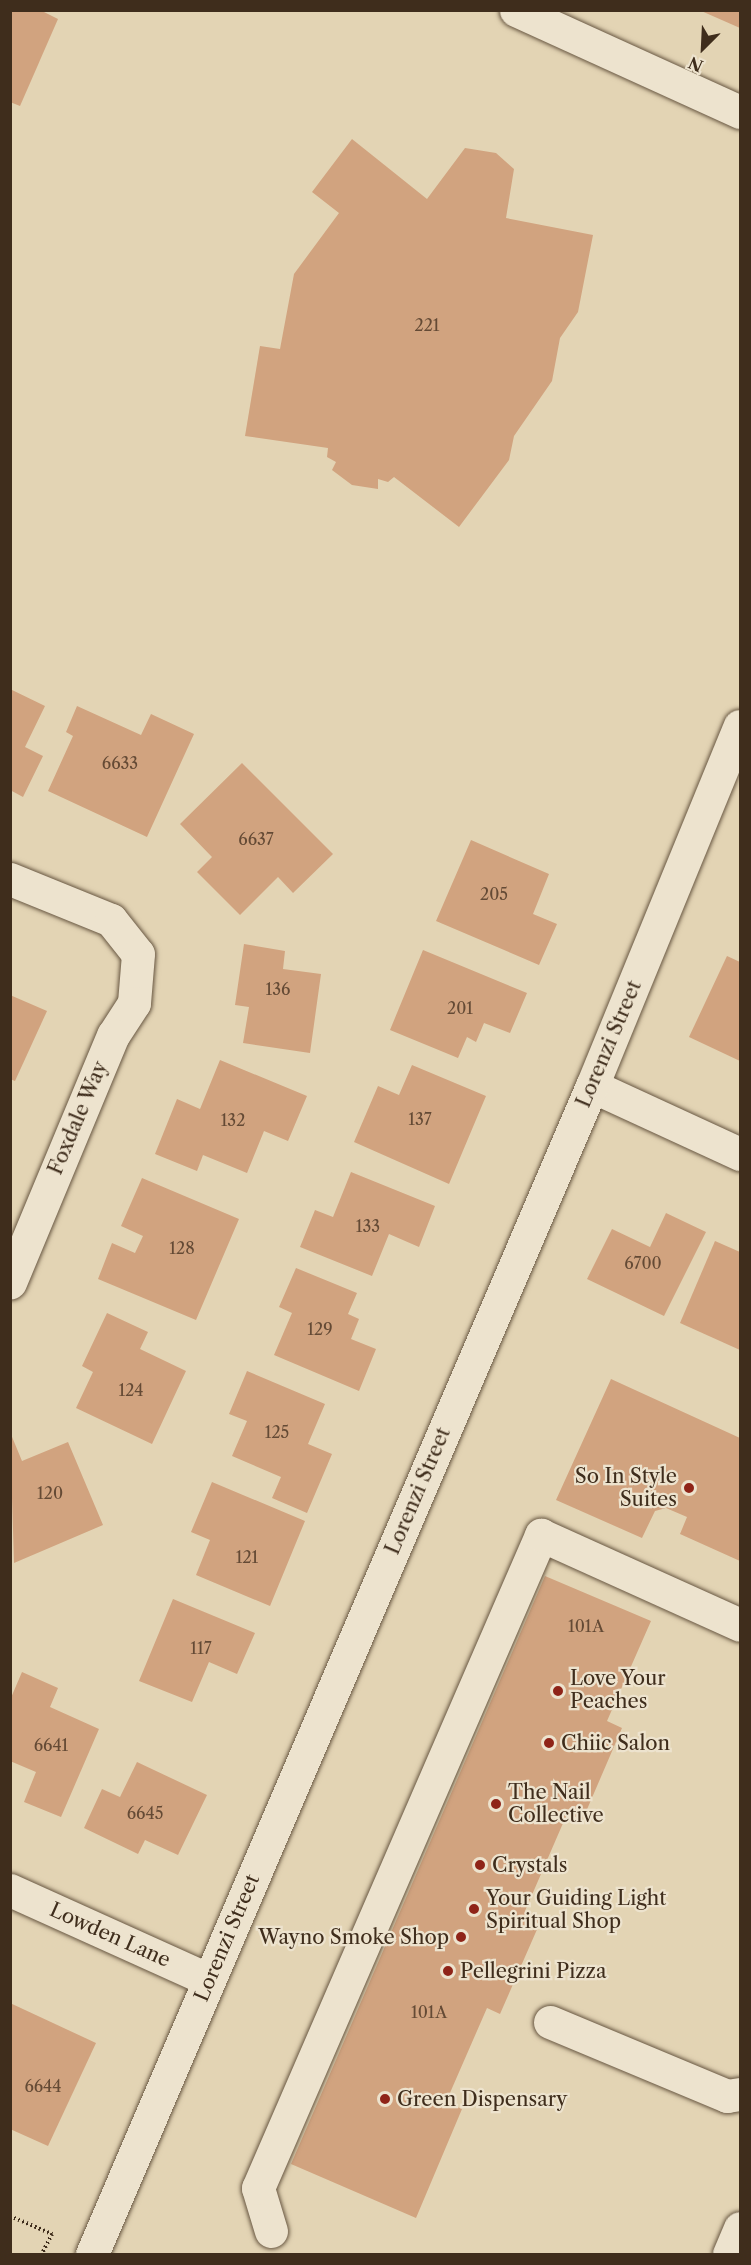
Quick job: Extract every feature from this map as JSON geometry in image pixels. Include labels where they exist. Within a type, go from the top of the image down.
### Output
[{"type":"street","points":[[516,10],[549,17],[741,112]]},
{"type":"street","name":"Lorenzi Street","points":[[92,2254],[592,1086],[741,726]]},
{"type":"street","name":"Foxdale Way","points":[[10,879],[111,920],[138,954],[134,1003],[113,1035],[10,1282]]},
{"type":"street","points":[[592,1086],[741,1154]]},
{"type":"street","points":[[271,2231],[258,2188],[541,1535],[741,1625]]},
{"type":"street","name":"Lowden Lane","points":[[10,1890],[209,1980]]},
{"type":"street","points":[[550,2022],[727,2096],[741,2094]]},
{"type":"street","points":[[729,2254],[741,2228]]},
{"type":"path","points":[[10,2216],[52,2234],[42,2254]]},
{"type":"building","points":[[10,10],[40,10],[58,19],[20,106],[10,102]]},
{"type":"building","points":[[699,10],[740,10],[740,28]]},
{"type":"building","points":[[352,139],[427,199],[465,148],[496,153],[514,169],[506,218],[593,235],[578,312],[560,338],[552,381],[514,436],[509,460],[459,527],[394,477],[388,482],[378,479],[378,489],[352,485],[332,470],[336,462],[327,457],[328,448],[245,436],[260,346],[280,349],[294,274],[339,213],[312,192]]},
{"type":"building","points":[[10,689],[45,706],[25,747],[43,756],[23,797],[10,790]]},
{"type":"building","points":[[77,706],[141,735],[151,714],[194,734],[147,837],[48,791],[73,736],[66,732]]},
{"type":"building","points":[[242,763],[333,854],[293,893],[278,877],[240,915],[197,872],[212,857],[180,824]]},
{"type":"building","points":[[471,840],[549,874],[533,914],[557,924],[539,965],[436,921]]},
{"type":"building","points":[[244,944],[285,951],[283,969],[321,974],[310,1053],[243,1043],[249,1007],[235,1005]]},
{"type":"building","points":[[423,950],[527,993],[510,1033],[484,1023],[476,1042],[467,1037],[458,1058],[390,1030]]},
{"type":"building","points":[[727,956],[740,962],[740,1061],[689,1037]]},
{"type":"building","points":[[10,995],[47,1011],[15,1081],[10,1079]]},
{"type":"building","points":[[220,1060],[307,1096],[288,1141],[264,1131],[247,1173],[203,1155],[197,1171],[155,1154],[177,1099],[200,1109]]},
{"type":"building","points":[[412,1065],[486,1096],[449,1184],[354,1142],[378,1086],[399,1095]]},
{"type":"building","points":[[351,1172],[435,1206],[419,1247],[389,1234],[372,1276],[300,1247],[315,1210],[333,1217]]},
{"type":"building","points":[[142,1178],[239,1219],[196,1320],[98,1279],[112,1243],[135,1253],[143,1236],[121,1226]]},
{"type":"building","points":[[666,1213],[706,1232],[664,1316],[587,1279],[612,1229],[650,1247]]},
{"type":"building","points":[[715,1241],[740,1252],[740,1350],[680,1323]]},
{"type":"building","points":[[296,1268],[357,1293],[348,1314],[359,1319],[351,1339],[376,1349],[359,1391],[274,1355],[292,1313],[279,1307]]},
{"type":"building","points":[[107,1313],[148,1332],[140,1349],[186,1371],[152,1444],[76,1408],[93,1372],[82,1366]]},
{"type":"building","points":[[247,1371],[325,1404],[308,1444],[332,1454],[307,1513],[272,1498],[281,1477],[232,1456],[247,1421],[229,1414]]},
{"type":"building","points":[[611,1379],[740,1438],[740,1561],[680,1534],[687,1517],[666,1508],[655,1511],[642,1538],[556,1500]]},
{"type":"building","points":[[10,1432],[22,1461],[68,1442],[103,1525],[14,1563]]},
{"type":"building","points":[[212,1482],[305,1521],[270,1606],[196,1575],[210,1540],[191,1532]]},
{"type":"building","points":[[545,1576],[651,1621],[607,1721],[622,1728],[582,1821],[567,1814],[525,1911],[542,1918],[500,2014],[487,2008],[446,2102],[462,2109],[416,2218],[291,2164]]},
{"type":"building","points":[[173,1599],[255,1633],[237,1674],[209,1662],[192,1702],[139,1681]]},
{"type":"building","points":[[22,1672],[58,1688],[50,1707],[99,1729],[61,1817],[24,1802],[36,1772],[10,1761],[10,1700]]},
{"type":"building","points":[[137,1762],[207,1795],[178,1855],[145,1840],[138,1854],[84,1828],[102,1789],[120,1797]]},
{"type":"building","points":[[10,2003],[96,2043],[48,2146],[10,2129]]},
{"type":"place","name":"So In Style Suites","points":[[689,1488]]},
{"type":"place","name":"Love Your Peaches","points":[[558,1691]]},
{"type":"place","name":"Chiic Salon","points":[[549,1743]]},
{"type":"place","name":"The Nail Collective","points":[[496,1804]]},
{"type":"place","name":"Crystals","points":[[480,1865]]},
{"type":"place","name":"Your Guiding Light Spiritual Shop","points":[[474,1909]]},
{"type":"place","name":"Wayno Smoke Shop","points":[[461,1937]]},
{"type":"place","name":"Pellegrini Pizza","points":[[448,1971]]},
{"type":"place","name":"Green Dispensary","points":[[385,2099]]}]
